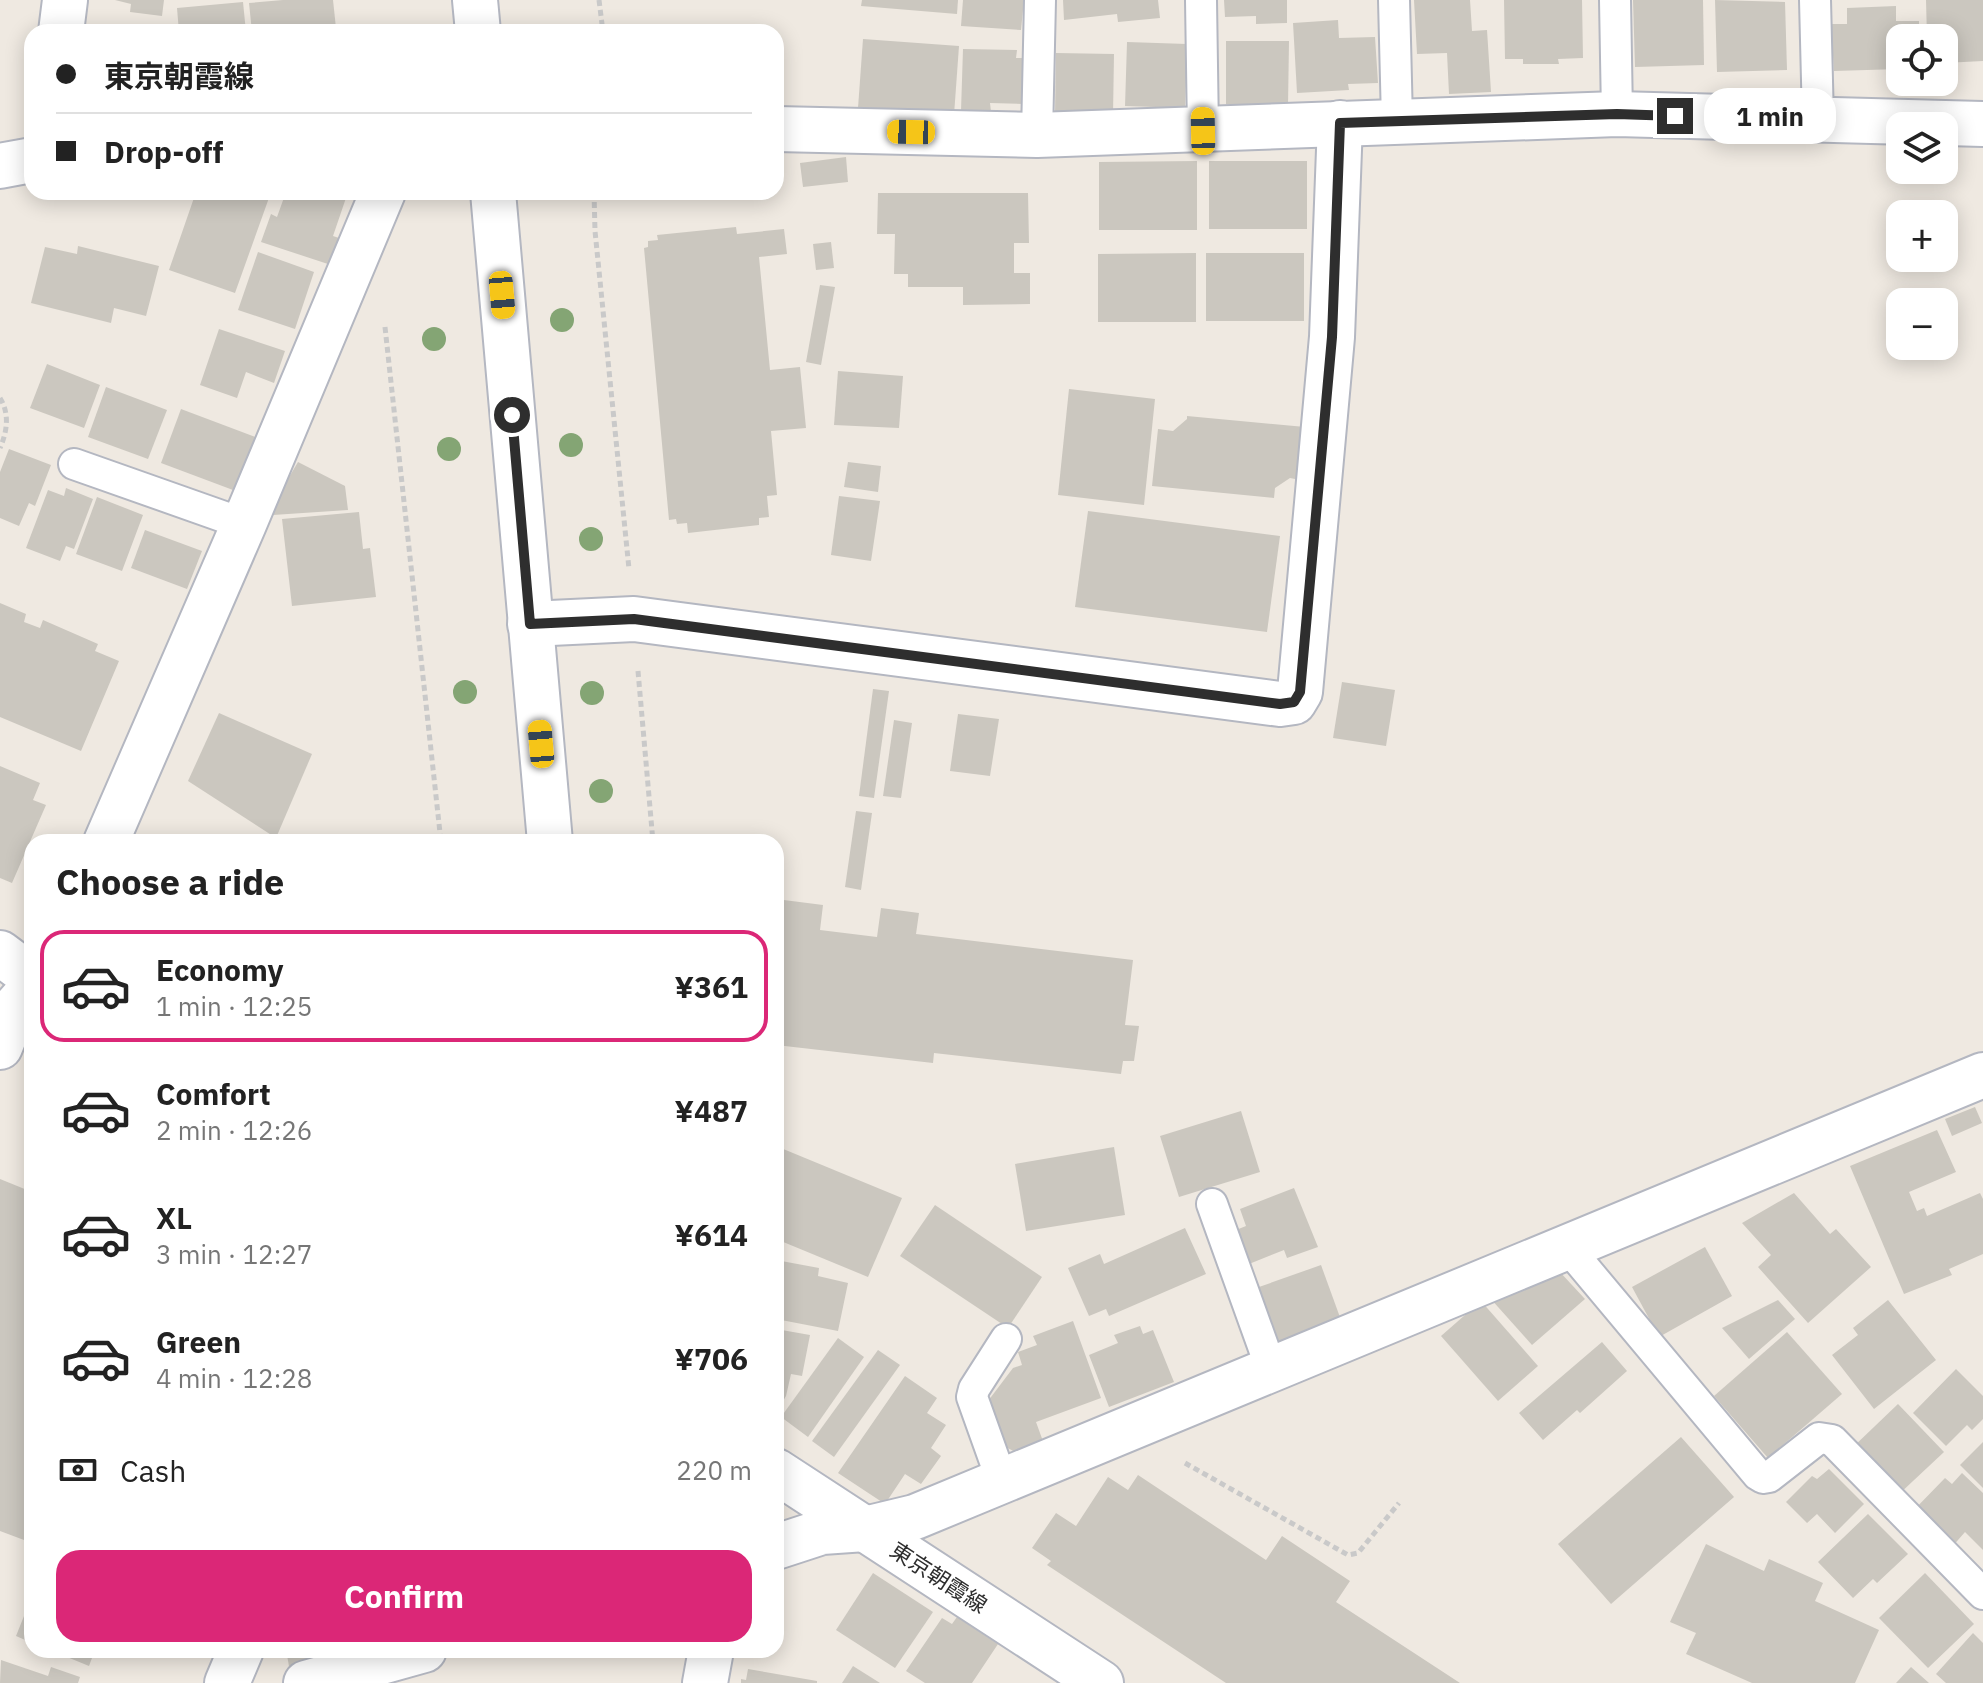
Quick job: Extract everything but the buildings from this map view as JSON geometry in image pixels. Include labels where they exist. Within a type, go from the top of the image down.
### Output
[{"type":"street","points":[[62,24],[65,0]]},
{"type":"street","points":[[475,0],[477,24]]},
{"type":"street","points":[[784,129],[1037,135],[1617,114],[1983,124]]},
{"type":"street","points":[[530,624],[634,619],[1280,704],[1294,702],[1300,692],[1332,337],[1340,123]]},
{"type":"street","points":[[0,166],[24,162]]},
{"type":"street","points":[[109,834],[380,200]]},
{"type":"street","points":[[494,200],[549,834]]},
{"type":"street","points":[[0,953],[24,971]]},
{"type":"street","points":[[0,1047],[17,1005],[24,997]]},
{"type":"street","points":[[784,1544],[822,1532],[865,1529],[915,1517],[1983,1075]]},
{"type":"street","name":"東京朝霞線","points":[[784,1476],[1101,1683]]},
{"type":"street","points":[[227,1683],[238,1658]]},
{"type":"street","points":[[306,1683],[395,1658]]},
{"type":"street","points":[[705,1683],[710,1658]]},
{"type":"lane","points":[[1037,135],[1040,0]]},
{"type":"lane","points":[[1201,0],[1203,131]]},
{"type":"lane","points":[[1394,0],[1397,121]]},
{"type":"lane","points":[[1615,0],[1617,114]]},
{"type":"lane","points":[[1815,0],[1818,121]]},
{"type":"lane","points":[[74,464],[244,524]]},
{"type":"lane","points":[[1212,1204],[1272,1371]]},
{"type":"lane","points":[[1568,1248],[1758,1475],[1769,1477],[1819,1438],[1832,1440],[1983,1594]]},
{"type":"lane","points":[[1002,1481],[972,1397],[1006,1339]]},
{"type":"path","points":[[599,0],[602,24]]},
{"type":"path","points":[[594,200],[652,834]]},
{"type":"path","points":[[384,316],[440,834]]},
{"type":"path","points":[[0,398],[7,410],[6,434],[0,448]]},
{"type":"path","points":[[1143,1424],[1149,1442],[1348,1555],[1358,1553],[1399,1503]]},
{"type":"route","points":[[512,415],[530,624],[598,618],[634,619],[1280,704],[1294,702],[1300,692],[1332,337],[1340,123],[1617,114],[1675,116]]}]
